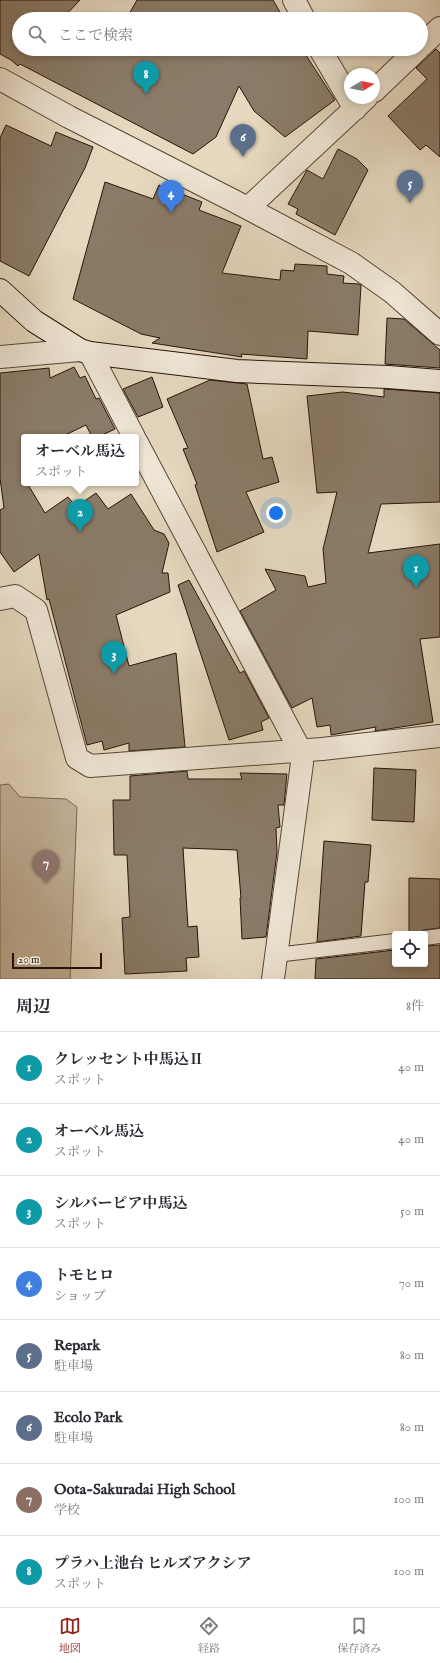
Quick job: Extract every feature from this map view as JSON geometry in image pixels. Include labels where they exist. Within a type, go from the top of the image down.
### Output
[{"type":"street","points":[[294,0],[300,12]]},
{"type":"street","points":[[428,39],[440,28]]},
{"type":"street","points":[[324,56],[344,93]]},
{"type":"street","points":[[380,85],[411,56]]},
{"type":"street","points":[[0,79],[69,117],[248,208],[351,264],[392,292],[440,334]]},
{"type":"street","points":[[248,208],[361,104]]},
{"type":"street","points":[[0,290],[34,322],[85,352],[132,434]]},
{"type":"street","points":[[0,358],[85,352],[237,371],[388,376],[440,381]]},
{"type":"street","points":[[139,447],[300,750],[302,763],[274,979]]},
{"type":"street","points":[[0,599],[15,596],[36,610],[77,758],[90,766],[300,750],[440,736]]},
{"type":"lane","points":[[428,938],[440,936]]},
{"type":"lane","points":[[276,955],[392,941]]},
{"type":"shaded area","points":[[9,784],[20,797],[66,799],[77,807],[70,979],[0,979],[0,785]]},
{"type":"building","points":[[0,0],[80,0],[69,12],[12,12],[12,56],[307,56],[335,100],[285,137],[254,111],[239,86],[216,137],[193,154],[20,64],[18,66],[0,54]]},
{"type":"building","points":[[137,0],[273,0],[280,12],[130,12]]},
{"type":"building","points":[[436,49],[440,53],[440,157],[426,145],[420,150],[388,116],[427,79],[416,68]]},
{"type":"building","points":[[6,125],[51,146],[56,132],[93,147],[85,168],[29,276],[0,261],[0,138]]},
{"type":"building","points":[[338,149],[357,159],[368,170],[335,235],[296,214],[298,209],[288,204],[307,170],[323,179]]},
{"type":"building","points":[[105,182],[153,199],[159,185],[202,202],[199,210],[241,226],[222,273],[280,280],[281,270],[294,271],[295,264],[327,266],[327,274],[344,276],[343,283],[361,285],[358,335],[308,331],[307,359],[241,354],[242,357],[152,343],[160,338],[141,334],[73,299]]},
{"type":"building","points":[[387,318],[404,319],[440,350],[440,368],[385,364]]},
{"type":"building","points":[[74,367],[80,378],[85,376],[96,399],[99,398],[115,429],[104,434],[90,434],[86,425],[67,434],[21,434],[21,486],[29,486],[45,513],[68,497],[76,507],[96,493],[108,509],[131,494],[154,530],[164,534],[169,543],[162,573],[168,573],[170,592],[116,615],[129,666],[176,653],[185,747],[129,751],[129,743],[104,750],[102,741],[87,745],[49,599],[47,600],[39,554],[14,572],[0,552],[0,510],[4,508],[0,478],[0,373],[49,368],[50,378]]},
{"type":"building","points":[[152,377],[163,407],[138,417],[123,389]]},
{"type":"building","points":[[210,380],[247,384],[263,459],[272,457],[279,482],[246,492],[264,532],[217,552],[195,485],[197,484],[183,449],[188,448],[167,399]]},
{"type":"building","points":[[384,389],[440,393],[440,502],[381,504],[368,553],[440,544],[440,637],[420,639],[433,722],[375,731],[376,727],[331,735],[330,725],[317,727],[312,698],[292,708],[240,611],[276,590],[265,569],[305,576],[308,587],[326,583],[323,549],[337,492],[317,493],[307,396],[343,392],[384,397]]},
{"type":"building","points":[[189,580],[240,673],[244,671],[269,718],[261,722],[263,730],[229,740],[178,585]]},
{"type":"building","points":[[374,768],[416,770],[414,822],[372,820]]},
{"type":"building","points":[[187,771],[188,779],[242,779],[240,773],[287,774],[284,805],[278,805],[280,827],[276,828],[277,852],[266,937],[242,939],[241,898],[237,850],[183,848],[188,927],[197,926],[199,957],[186,958],[187,971],[125,974],[122,918],[130,917],[127,855],[114,855],[113,800],[130,800],[130,776]]},
{"type":"building","points":[[324,841],[371,845],[368,882],[365,882],[361,936],[317,942]]},
{"type":"building","points":[[409,878],[440,879],[440,928],[422,931],[409,931]]},
{"type":"building","points":[[440,945],[440,979],[315,979],[316,959],[392,950],[392,967],[428,967],[428,946]]},
{"type":"place","name":"プラハ上池台 ヒルズアクシア","points":[[146,94]]},
{"type":"place","name":"Ecolo Park","points":[[243,157]]},
{"type":"place","name":"Repark","points":[[410,203]]},
{"type":"place","name":"トモヒロ","points":[[171,213]]},
{"type":"place","name":"オーベル馬込","points":[[80,532]]},
{"type":"place","name":"クレッセント中馬込Ⅱ","points":[[416,588]]},
{"type":"place","name":"シルバーピア中馬込","points":[[114,674]]},
{"type":"place","name":"Oota-Sakuradai High School","points":[[46,883]]}]
